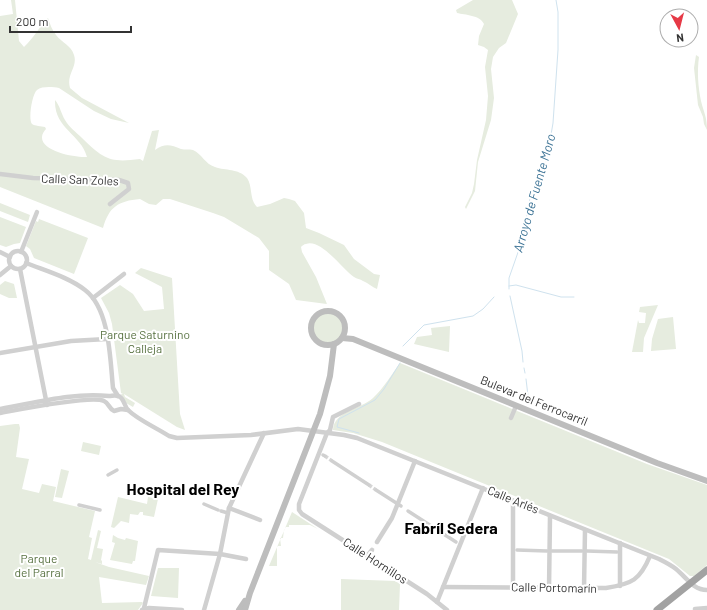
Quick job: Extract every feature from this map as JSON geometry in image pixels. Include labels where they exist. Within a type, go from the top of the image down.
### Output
[{"type":"highway","points":[[657,610],[707,570]]},
{"type":"main road","points":[[328,310],[338,314],[345,322],[343,335],[332,344],[320,343],[311,332],[312,322],[318,313],[328,310]]},
{"type":"main road","name":"Bulevar del Ferrocarril","points":[[343,335],[657,463],[707,481]]},
{"type":"main road","points":[[245,610],[250,593],[314,431],[326,395],[330,376],[332,344]]},
{"type":"main road","points":[[239,610],[250,593]]},
{"type":"street","name":"Calle San Zoles","points":[[0,174],[39,178],[119,180],[128,183],[129,189],[110,204]]},
{"type":"street","points":[[21,252],[37,212]]},
{"type":"street","points":[[0,252],[10,256]]},
{"type":"street","points":[[11,266],[9,262],[10,256],[14,252],[21,252],[26,256],[26,264]]},
{"type":"street","points":[[20,269],[26,264]]},
{"type":"street","points":[[26,264],[73,282],[86,290],[93,298],[104,318],[114,388],[118,396],[122,398],[128,410]]},
{"type":"street","points":[[11,266],[20,269]]},
{"type":"street","points":[[0,275],[11,266]]},
{"type":"street","points":[[20,269],[47,403]]},
{"type":"street","points":[[93,298],[124,274]]},
{"type":"street","points":[[0,353],[71,341],[107,339]]},
{"type":"street","points":[[108,404],[108,400],[114,388]]},
{"type":"street","points":[[0,413],[84,396],[118,396]]},
{"type":"street","points":[[0,409],[47,403],[103,400],[113,411],[121,409],[128,410]]},
{"type":"street","points":[[121,409],[124,402]]},
{"type":"street","points":[[327,433],[330,430],[334,417],[359,404]]},
{"type":"street","points":[[511,418],[516,406]]},
{"type":"street","name":"Calle Arlés","points":[[128,410],[171,437],[177,438],[264,433],[298,429],[357,438],[650,556],[673,567],[699,589]]},
{"type":"street","points":[[204,610],[220,554],[229,508],[264,433]]},
{"type":"street","name":"Calle Hornillos","points":[[327,433],[299,504],[299,510],[302,514],[430,596],[447,610]]},
{"type":"street","points":[[332,461],[369,485]]},
{"type":"street","points":[[377,542],[399,505],[415,461]]},
{"type":"street","points":[[108,475],[117,470]]},
{"type":"street","points":[[437,602],[483,488]]},
{"type":"street","points":[[376,490],[399,505]]},
{"type":"street","points":[[513,501],[513,588]]},
{"type":"street","points":[[204,504],[228,513]]},
{"type":"street","points":[[79,505],[100,510]]},
{"type":"street","points":[[229,508],[260,520]]},
{"type":"street","points":[[408,511],[456,542]]},
{"type":"street","points":[[549,588],[550,516]]},
{"type":"street","points":[[584,589],[585,530]]},
{"type":"street","points":[[620,543],[620,586]]},
{"type":"street","points":[[182,610],[143,609],[154,568],[156,552],[158,550],[220,554],[246,559]]},
{"type":"street","points":[[368,556],[372,550]]},
{"type":"street","points":[[517,550],[547,551]]},
{"type":"street","points":[[552,551],[582,551]]},
{"type":"street","points":[[587,551],[617,552]]},
{"type":"street","name":"Calle Portomarín","points":[[442,590],[513,588],[584,589],[620,586],[632,581],[640,575],[650,556]]},
{"type":"street","points":[[699,576],[697,584],[699,589],[707,590]]},
{"type":"street","points":[[430,596],[436,596],[442,590]]},
{"type":"street","points":[[695,609],[707,608]]},
{"type":"green space","points":[[11,0],[15,0],[19,41],[24,47],[48,18],[51,27],[58,38],[69,46],[74,55],[75,59],[69,83],[70,88],[82,98],[129,123],[111,119],[94,111],[59,88],[42,88],[35,92],[30,118],[32,124],[45,127],[46,129],[42,137],[43,142],[47,147],[68,155],[87,157],[79,142],[63,125],[59,118],[55,100],[65,120],[71,127],[96,151],[114,160],[140,159],[143,161],[152,131],[159,130],[155,150],[162,146],[168,145],[193,150],[212,166],[240,173],[247,178],[249,182],[253,200],[257,207],[270,204],[284,198],[295,201],[304,213],[306,228],[344,245],[354,259],[374,274],[380,275],[377,289],[354,277],[325,250],[312,243],[303,245],[301,247],[302,252],[316,277],[327,304],[296,300],[289,284],[269,270],[269,251],[259,238],[224,217],[170,199],[163,199],[156,205],[149,204],[140,199],[126,201],[116,206],[112,210],[105,221],[103,228],[0,187],[0,16],[13,14]]},
{"type":"green space","points":[[473,0],[512,0],[518,14],[506,43],[499,48],[493,57],[491,69],[494,98],[491,120],[478,162],[475,191],[466,209],[465,207],[472,193],[474,184],[477,160],[486,120],[488,96],[485,67],[488,50],[478,45],[479,36],[484,24],[479,19],[472,16],[457,13],[456,10]]},
{"type":"green space","points":[[696,55],[699,57],[699,84],[707,130],[698,105],[694,68]]},
{"type":"green space","points":[[0,203],[30,215],[28,222],[0,211]]},
{"type":"green space","points":[[0,217],[26,227],[20,243],[6,247],[0,245]]},
{"type":"green space","points":[[39,219],[88,238],[74,274],[34,258],[30,249],[26,246],[36,221],[38,222]]},
{"type":"green space","name":"Parque Saturnino Calleja","points":[[141,268],[172,278],[180,414],[185,430],[177,427],[124,394],[125,397],[135,403],[133,407],[126,403],[121,394],[123,394],[121,393],[112,324],[109,313],[101,298],[120,285],[133,294],[144,311],[164,309],[162,287],[135,273]]},
{"type":"green space","points":[[5,281],[14,284],[17,298],[9,298],[0,294],[0,285]]},
{"type":"green space","points":[[658,305],[644,338],[643,352],[632,352],[638,320],[639,323],[645,323],[646,313],[639,312],[640,307]]},
{"type":"green space","points":[[325,312],[331,312],[341,319],[344,328],[343,334],[337,341],[331,344],[325,344],[315,337],[312,331],[312,325],[319,315]]},
{"type":"green space","points":[[673,317],[676,349],[651,351],[652,339],[658,319]]},
{"type":"green space","points":[[450,326],[449,352],[414,344],[417,337],[432,335],[431,328]]},
{"type":"green space","points":[[400,363],[647,464],[707,485],[707,565],[694,576],[690,576],[669,559],[382,442],[353,433],[333,430],[338,419],[343,414],[368,402],[377,394]]},
{"type":"green space","name":"Parque del Parral","points":[[19,424],[20,428],[16,457],[29,459],[22,489],[39,493],[42,484],[56,487],[53,501],[95,511],[89,537],[92,538],[88,559],[91,560],[98,530],[101,531],[97,548],[103,549],[101,560],[102,564],[95,562],[109,567],[149,576],[146,585],[99,577],[102,603],[142,602],[143,603],[138,610],[0,610],[0,426]]},
{"type":"green space","points":[[83,442],[101,446],[99,455],[81,451]]},
{"type":"green space","points":[[61,469],[69,471],[62,498],[55,497]]},
{"type":"green space","points":[[118,497],[147,504],[148,497],[158,499],[154,517],[143,515],[143,512],[140,512],[138,515],[130,514],[129,523],[121,521],[114,528],[111,527]]},
{"type":"green space","points":[[292,512],[318,529],[310,525],[289,525],[289,527],[286,527],[285,529]]},
{"type":"green space","points":[[113,535],[125,540],[126,538],[138,541],[135,561],[133,561],[132,564],[110,560],[115,543],[112,542]]},
{"type":"green space","points":[[277,547],[277,566],[269,566]]},
{"type":"green space","points":[[158,568],[179,568],[178,598],[151,596]]},
{"type":"green space","points":[[341,579],[395,581],[400,584],[399,610],[341,610]]},
{"type":"waterway","name":"Arroyo de Fuente Moro","points":[[509,289],[509,278],[523,238],[530,198],[547,158],[553,123],[558,50],[558,12],[556,0]]},
{"type":"waterway","points":[[509,286],[516,285],[561,297],[574,297]]},
{"type":"waterway","name":"Arroyo de Fuente Moro","points":[[510,296],[523,362]]},
{"type":"waterway","points":[[403,346],[424,325],[473,316],[483,309],[494,297]]},
{"type":"waterway","points":[[359,433],[337,427],[339,419],[375,400],[384,389],[400,363]]},
{"type":"waterway","name":"Arroyo de Fuente Moro","points":[[524,368],[525,373]]},
{"type":"waterway","name":"Arroyo de Fuente Moro","points":[[526,379],[529,404]]},
{"type":"tunnel","points":[[325,456],[332,461]]},
{"type":"tunnel","points":[[369,485],[376,490]]},
{"type":"district","name":"Hospital del Rey","points":[[183,489]]},
{"type":"district","name":"Fabríl Sedera","points":[[451,528]]}]
